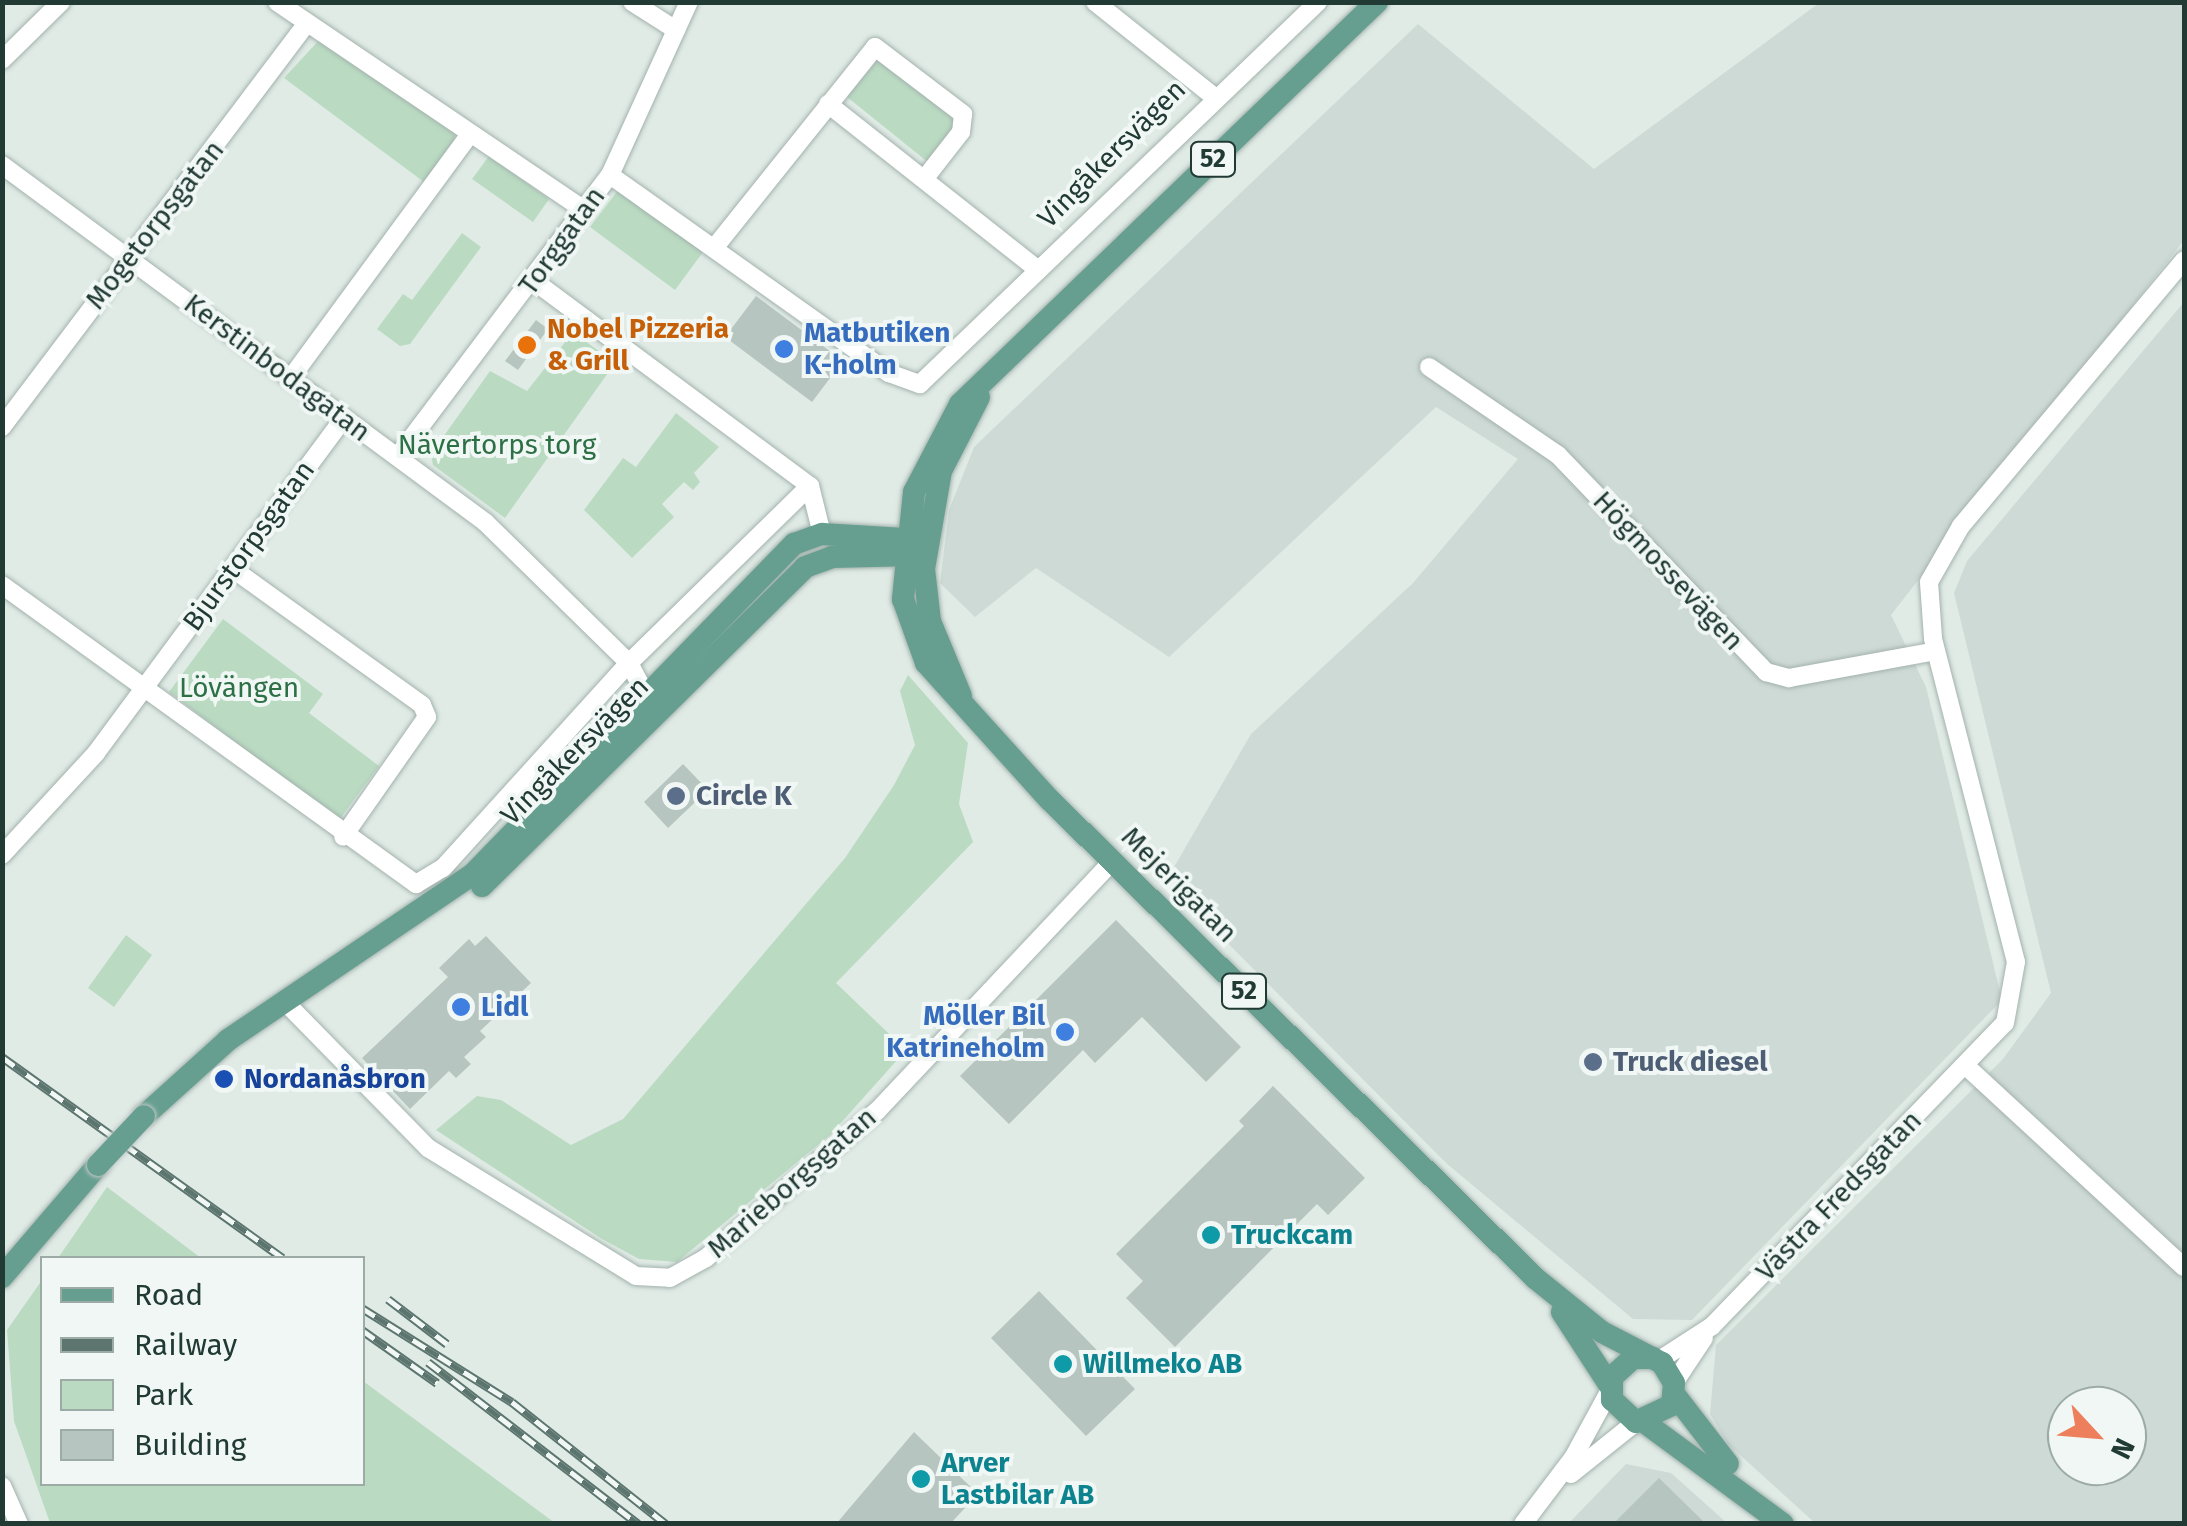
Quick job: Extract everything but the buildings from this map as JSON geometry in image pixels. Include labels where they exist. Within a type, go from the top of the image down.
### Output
[{"type":"main road","name":"52","points":[[902,550],[935,442],[985,384],[1378,2]]},
{"type":"main road","name":"52","points":[[926,550],[941,471],[985,384]]},
{"type":"main road","points":[[902,550],[822,534],[824,558],[926,550]]},
{"type":"main road","name":"Vingåkersvägen","points":[[4,1277],[144,1116],[228,1040],[457,907],[794,544],[822,534]]},
{"type":"main road","name":"Mejerigatan","points":[[902,550],[914,640],[938,679],[961,696],[1113,861],[1535,1278],[1602,1332],[1656,1360]]},
{"type":"main road","name":"Mejerigatan","points":[[926,550],[930,621],[961,696]]},
{"type":"main road","name":"Vingåkersvägen","points":[[650,701],[787,583],[824,558]]},
{"type":"main road","name":"Mejerigatan","points":[[1535,1278],[1590,1347],[1610,1388]]},
{"type":"main road","name":"52","points":[[1656,1360],[1758,1502]]},
{"type":"main road","points":[[1610,1388],[1620,1365],[1656,1360]]},
{"type":"main road","name":"52","points":[[1610,1388],[1616,1408],[1758,1502],[1783,1524]]},
{"type":"main road","points":[[1640,1422],[1670,1410],[1674,1389]]},
{"type":"street","points":[[2,60],[62,2]]},
{"type":"street","points":[[277,2],[584,210]]},
{"type":"street","points":[[632,2],[676,30]]},
{"type":"street","name":"Torggatan","points":[[398,456],[534,282],[610,175],[689,2]]},
{"type":"street","points":[[1095,2],[1213,96]]},
{"type":"street","name":"Vingåkersvägen","points":[[714,247],[906,383],[933,376],[1213,96],[1318,2]]},
{"type":"street","name":"Mogetorpsgatan","points":[[2,427],[307,22]]},
{"type":"street","points":[[610,175],[714,247],[875,47],[911,70],[963,114],[961,132],[925,178]]},
{"type":"street","points":[[828,104],[1038,270]]},
{"type":"street","points":[[292,375],[470,134]]},
{"type":"street","name":"Kerstinbodagatan","points":[[2,164],[292,375],[342,420],[398,456],[506,540],[629,663]]},
{"type":"street","points":[[2184,260],[1946,545],[1929,582],[1936,651],[2018,982],[2005,1023],[1967,1067],[2184,1267]]},
{"type":"street","points":[[534,282],[810,486],[822,534]]},
{"type":"street","name":"Högmossevägen","points":[[1430,367],[1558,455],[1766,672],[1789,678],[1936,651]]},
{"type":"street","name":"Bjurstorpsgatan","points":[[2,855],[142,690],[342,420]]},
{"type":"street","name":"Vingåkersvägen","points":[[2,585],[402,880],[429,880],[629,663],[810,486]]},
{"type":"street","points":[[233,569],[422,706],[427,717],[343,838]]},
{"type":"street","name":"Vingåkersvägen","points":[[629,663],[650,701]]},
{"type":"street","name":"Marieborgsgatan","points":[[287,1004],[428,1148],[636,1276],[670,1278],[706,1258],[877,1111],[1113,861]]},
{"type":"street","name":"Västra Fredsgatan","points":[[1674,1389],[1712,1326],[1967,1067]]},
{"type":"street","name":"Västra Fredsgatan","points":[[1656,1360],[1712,1326]]},
{"type":"street","points":[[1524,1524],[1548,1494],[1610,1388]]},
{"type":"street","points":[[1548,1494],[1640,1422]]},
{"type":"street","points":[[2,1486],[19,1524]]},
{"type":"shaded area","points":[[1819,3],[2184,3],[2184,240],[1891,615],[1926,687],[2002,1000],[1692,1320],[1633,1319],[1446,1163],[1166,881],[1251,734],[1413,583],[1518,459],[1436,407],[1169,657],[1036,568],[975,617],[940,583],[949,510],[974,447],[1418,24],[1594,169]]},
{"type":"shaded area","points":[[2184,302],[2184,1523],[1815,1523],[1728,1444],[1710,1414],[1716,1345],[2003,1059],[2051,993],[1954,593],[1967,561]]},
{"type":"shaded area","points":[[1626,1464],[1671,1473],[1727,1523],[1568,1524]]},
{"type":"green space","points":[[321,38],[453,130],[455,140],[424,182],[284,78]]},
{"type":"green space","points":[[882,54],[964,119],[929,163],[847,97]]},
{"type":"green space","points":[[489,156],[549,199],[533,222],[472,179]]},
{"type":"green space","points":[[622,185],[706,248],[675,290],[590,227]]},
{"type":"green space","points":[[462,233],[481,247],[410,344],[400,346],[377,329],[403,294],[412,300]]},
{"type":"green space","name":"Nävertorps torg","points":[[573,332],[615,363],[505,518],[433,465],[431,454],[490,371],[527,391]]},
{"type":"green space","points":[[676,413],[719,447],[694,473],[700,482],[693,490],[684,482],[662,504],[674,517],[632,558],[584,510],[623,458],[636,467]]},
{"type":"green space","name":"Lövängen","points":[[223,619],[323,694],[309,713],[379,766],[339,820],[169,692]]},
{"type":"green space","points":[[908,675],[968,743],[959,804],[973,842],[836,983],[906,1050],[831,1134],[677,1262],[639,1259],[602,1239],[436,1130],[477,1096],[501,1100],[571,1145],[623,1119],[845,858],[894,785],[915,745],[900,691]]},
{"type":"green space","points":[[126,935],[152,955],[114,1007],[88,988]]},
{"type":"green space","points":[[107,1187],[198,1256],[59,1256]]},
{"type":"green space","points":[[40,1283],[40,1486],[365,1486],[365,1382],[555,1523],[50,1523],[14,1421],[7,1330]]},
{"type":"railway","points":[[2,1057],[280,1256]]},
{"type":"railway","points":[[388,1299],[447,1344]]},
{"type":"railway","points":[[365,1310],[512,1402],[666,1524]]},
{"type":"railway","points":[[365,1332],[437,1383]]},
{"type":"railway","points":[[428,1362],[638,1524]]},
{"type":"place","name":"Nobel Pizzeria & Grill","points":[[527,345]]},
{"type":"place","name":"Matbutiken K-holm","points":[[784,349]]},
{"type":"place","name":"Circle K","points":[[676,796]]},
{"type":"place","name":"Lidl","points":[[461,1007]]},
{"type":"place","name":"Möller Bil Katrineholm","points":[[1065,1032]]},
{"type":"place","name":"Truck diesel","points":[[1593,1062]]},
{"type":"place","name":"Nordanåsbron","points":[[224,1079]]},
{"type":"place","name":"Truckcam","points":[[1211,1235]]},
{"type":"place","name":"Willmeko AB","points":[[1063,1364]]},
{"type":"place","name":"Arver Lastbilar AB","points":[[921,1479]]}]
